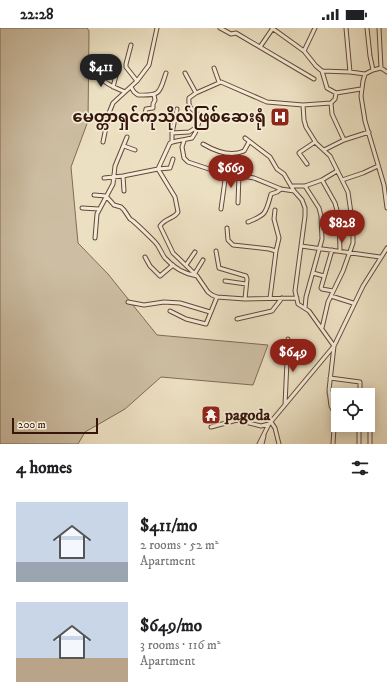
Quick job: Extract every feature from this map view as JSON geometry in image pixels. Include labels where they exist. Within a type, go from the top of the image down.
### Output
[{"type":"street","points":[[103,142],[109,113],[113,103],[138,81],[149,65],[157,28]]},
{"type":"street","points":[[220,28],[231,34],[236,33],[314,80]]},
{"type":"street","points":[[260,47],[273,28],[304,51],[322,71],[327,88],[336,93],[361,89]]},
{"type":"street","points":[[304,51],[315,28]]},
{"type":"street","points":[[346,28],[350,72]]},
{"type":"street","points":[[368,28],[370,56],[373,70]]},
{"type":"street","points":[[379,28],[381,68]]},
{"type":"street","points":[[131,45],[126,64],[138,81]]},
{"type":"street","points":[[94,66],[101,79],[125,92]]},
{"type":"street","points":[[113,86],[118,68]]},
{"type":"street","points":[[214,68],[219,82]]},
{"type":"street","points":[[322,71],[365,74],[381,68],[387,72]]},
{"type":"street","points":[[131,86],[138,96],[154,95],[159,92],[166,73]]},
{"type":"street","points":[[185,74],[196,93]]},
{"type":"street","points":[[365,74],[361,89],[365,121],[370,132],[384,185],[387,208]]},
{"type":"street","points":[[158,169],[170,143],[176,140],[184,141],[192,138],[197,127],[198,115],[191,110],[189,98],[219,82],[223,82],[266,102],[304,106],[332,103]]},
{"type":"street","points":[[336,93],[335,99],[332,103],[332,114],[344,140]]},
{"type":"street","points":[[144,118],[146,109],[153,108],[153,104],[156,100],[154,95]]},
{"type":"street","points":[[304,106],[304,120],[310,134],[315,142],[330,156],[348,192],[353,227],[353,243],[328,302],[322,328]]},
{"type":"street","points":[[172,142],[172,133],[177,109]]},
{"type":"street","points":[[172,133],[189,132],[197,127]]},
{"type":"street","points":[[324,150],[344,140],[370,132]]},
{"type":"street","points":[[95,238],[97,214],[114,178],[115,166],[127,137]]},
{"type":"street","points":[[246,138],[249,142],[270,157],[277,169],[284,174],[293,186],[294,191],[302,200],[305,216],[295,291],[298,304],[309,311],[334,346],[329,393],[331,406]]},
{"type":"street","points":[[184,141],[182,147],[184,158],[188,162],[215,171],[254,178],[281,189],[294,191]]},
{"type":"street","points":[[204,144],[213,150],[227,153],[238,153],[244,151],[249,142]]},
{"type":"street","points":[[307,164],[301,157],[300,152],[315,142]]},
{"type":"street","points":[[124,146],[135,150]]},
{"type":"street","points":[[104,178],[114,178],[170,168],[173,159]]},
{"type":"street","points":[[342,180],[378,166]]},
{"type":"street","points":[[158,169],[175,197],[178,212],[176,216],[165,220],[160,226],[173,252],[196,275],[208,292],[217,297],[244,299],[297,298]]},
{"type":"street","points":[[293,186],[305,186],[322,180],[338,171]]},
{"type":"street","points":[[221,209],[226,173]]},
{"type":"street","points":[[238,203],[239,175]]},
{"type":"street","points":[[123,176],[124,191]]},
{"type":"street","points":[[322,180],[335,203],[339,218],[340,251]]},
{"type":"street","points":[[305,186],[319,208],[321,216],[322,239],[306,297],[305,308]]},
{"type":"street","points":[[248,222],[261,216],[265,212],[271,194],[281,189]]},
{"type":"street","points":[[94,195],[106,196],[114,205],[121,207],[130,219],[155,242],[165,258],[178,270],[186,275],[196,275]]},
{"type":"street","points":[[82,208],[99,209]]},
{"type":"street","points":[[270,298],[279,238],[274,219],[275,210]]},
{"type":"street","points":[[227,228],[228,240],[233,245],[276,251]]},
{"type":"street","points":[[301,246],[380,257]]},
{"type":"street","points":[[259,444],[270,423],[334,346],[354,303],[380,257],[387,248]]},
{"type":"street","points":[[332,250],[321,288],[333,291]]},
{"type":"street","points":[[216,251],[219,268],[245,275],[247,279],[244,299]]},
{"type":"street","points":[[186,265],[195,252]]},
{"type":"street","points":[[145,257],[150,266],[160,276],[173,265]]},
{"type":"street","points":[[196,275],[203,260]]},
{"type":"street","points":[[312,273],[324,276]]},
{"type":"street","points":[[226,281],[246,284]]},
{"type":"street","points":[[331,296],[354,303]]},
{"type":"street","points":[[170,311],[186,319],[204,324],[217,297]]},
{"type":"street","points":[[237,319],[272,311],[282,298]]},
{"type":"street","points":[[128,302],[144,305],[164,302],[180,303],[210,312]]},
{"type":"street","points":[[285,406],[288,339]]},
{"type":"street","points":[[330,378],[360,382],[360,388]]},
{"type":"street","points":[[212,427],[237,420],[261,426],[270,423]]},
{"type":"street","points":[[270,423],[275,428],[279,444]]},
{"type":"street","points":[[262,444],[264,432]]},
{"type":"street","points":[[333,444],[334,432]]},
{"type":"street","points":[[359,432],[359,444]]},
{"type":"street","points":[[370,432],[370,444]]},
{"type":"shaded area","points":[[0,28],[87,28],[89,31],[88,121],[71,167],[78,243],[108,274],[157,335],[268,345],[253,385],[161,377],[125,409],[85,432],[78,444],[0,444]]},
{"type":"place","name":"မေတ္တာရှင်ကုသိုလ်ဖြစ်ဆေးရုံ","points":[[280,117]]},
{"type":"place","name":"pagoda","points":[[211,415]]}]
